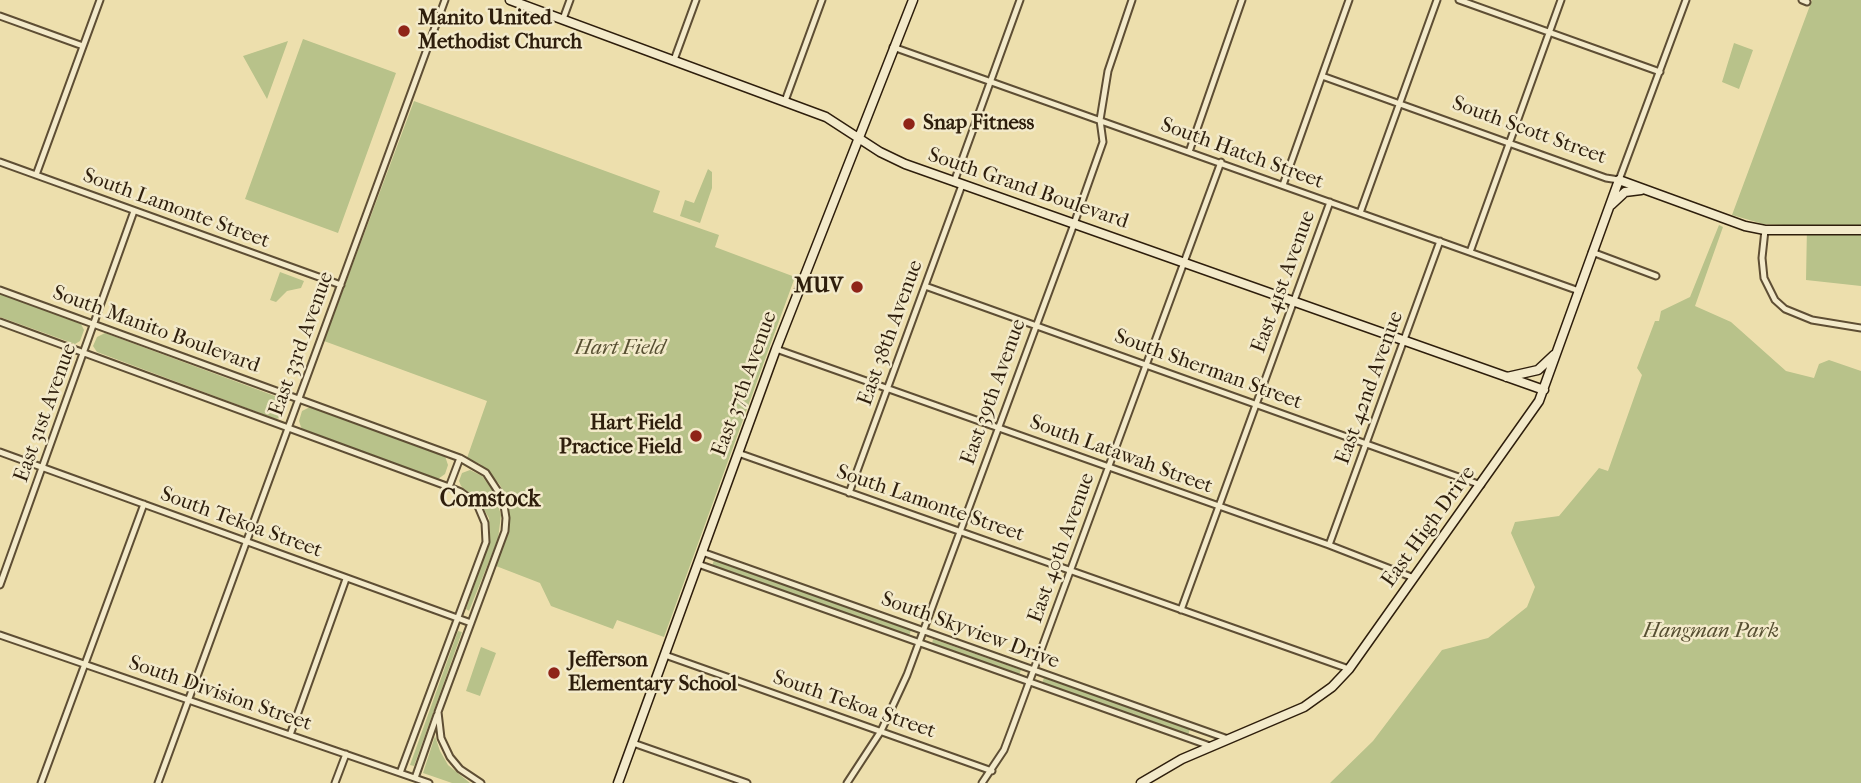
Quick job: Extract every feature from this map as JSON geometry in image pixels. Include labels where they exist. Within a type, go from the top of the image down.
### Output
[{"type":"main road","name":"South Grand Boulevard","points":[[510,0],[826,117],[880,152],[905,164],[1544,390]]},
{"type":"main road","name":"East 37th Avenue","points":[[618,783],[776,349],[913,0]]},
{"type":"main road","name":"South Scott Street","points":[[1619,180],[1724,220],[1765,230],[1861,230]]},
{"type":"main road","name":"East High Drive","points":[[1141,783],[1182,759],[1304,707],[1332,687],[1349,670],[1534,411],[1560,347],[1619,180]]},
{"type":"main road","points":[[1608,209],[1625,192],[1641,190]]},
{"type":"main road","points":[[1506,377],[1538,370],[1560,347]]},
{"type":"street","points":[[36,175],[100,0]]},
{"type":"street","name":"East 33rd Avenue","points":[[158,783],[445,0]]},
{"type":"street","points":[[563,19],[570,0]]},
{"type":"street","points":[[674,60],[696,0]]},
{"type":"street","points":[[785,101],[822,0]]},
{"type":"street","name":"East 38th Avenue","points":[[849,493],[925,286],[990,81],[1020,0]]},
{"type":"street","name":"East 39th Avenue","points":[[847,783],[881,731],[920,643],[1074,223],[1103,142],[1100,120],[1108,72],[1132,0]]},
{"type":"street","points":[[1189,152],[1242,0]]},
{"type":"street","points":[[1283,185],[1349,0]]},
{"type":"street","points":[[1360,212],[1437,0]]},
{"type":"street","points":[[1459,0],[1660,72]]},
{"type":"street","points":[[1470,252],[1561,0]]},
{"type":"street","points":[[1619,180],[1686,0]]},
{"type":"street","points":[[0,16],[83,46]]},
{"type":"street","name":"South Hatch Street","points":[[893,47],[1580,292]]},
{"type":"street","name":"South Scott Street","points":[[1322,76],[1619,180]]},
{"type":"street","name":"South Lamonte Street","points":[[0,162],[341,285]]},
{"type":"street","name":"East 40th Avenue","points":[[982,783],[1004,750],[1030,683],[1221,162]]},
{"type":"street","name":"East 41st Avenue","points":[[1181,610],[1330,202]]},
{"type":"street","name":"East 31st Avenue","points":[[0,585],[134,211]]},
{"type":"street","points":[[1765,230],[1762,258],[1764,278],[1775,300],[1797,315],[1812,320],[1861,328]]},
{"type":"street","name":"East 42nd Avenue","points":[[1329,545],[1440,241]]},
{"type":"street","points":[[1592,252],[1656,276]]},
{"type":"street","name":"South Sherman Street","points":[[925,286],[1481,485]]},
{"type":"street","name":"South Manito Boulevard","points":[[0,289],[460,458],[476,466],[493,480],[503,499],[506,518],[501,543],[415,778]]},
{"type":"street","points":[[0,322],[449,487],[477,504],[487,535],[459,619],[400,773]]},
{"type":"street","name":"South Latawah Street","points":[[776,349],[1329,545],[1414,578]]},
{"type":"street","name":"South Tekoa Street","points":[[0,452],[471,623]]},
{"type":"street","name":"South Lamonte Street","points":[[738,453],[1349,670]]},
{"type":"street","points":[[449,487],[460,458]]},
{"type":"street","points":[[41,783],[144,504]]},
{"type":"street","name":"South Skyview Drive","points":[[702,552],[1228,739]]},
{"type":"street","name":"South Skyview Drive","points":[[698,564],[1210,746]]},
{"type":"street","points":[[290,735],[346,579]]},
{"type":"street","name":"South Division Street","points":[[0,635],[429,783]]},
{"type":"street","name":"South Tekoa Street","points":[[665,655],[992,771]]},
{"type":"street","points":[[438,712],[440,738],[450,757],[460,769],[481,783]]},
{"type":"street","points":[[634,743],[747,783]]},
{"type":"street","points":[[335,783],[346,754]]},
{"type":"green space","points":[[1812,0],[1861,0],[1861,286],[1806,280],[1807,226],[1763,224],[1732,215]]},
{"type":"green space","points":[[303,39],[396,73],[338,233],[245,199]]},
{"type":"green space","points":[[288,41],[267,99],[243,56]]},
{"type":"green space","points":[[1734,43],[1753,50],[1739,89],[1722,82]]},
{"type":"green space","name":"Hart Field","points":[[414,101],[660,191],[653,212],[719,235],[715,247],[795,277],[664,637],[617,620],[613,629],[551,606],[540,583],[496,566],[510,519],[507,501],[500,485],[492,476],[480,464],[467,458],[487,401],[324,341]]},
{"type":"green space","points":[[708,169],[712,172],[712,188],[700,223],[680,216],[685,200],[694,203]]},
{"type":"green space","name":"Hangman Park","points":[[1719,225],[1723,227],[1695,306],[1731,322],[1786,371],[1814,378],[1819,364],[1829,360],[1861,371],[1861,783],[1330,783],[1373,741],[1442,650],[1488,638],[1527,607],[1535,587],[1511,533],[1515,522],[1559,516],[1599,468],[1608,471],[1642,375],[1637,368],[1655,321],[1659,321],[1661,311],[1690,297]]},
{"type":"green space","points":[[280,272],[304,281],[301,288],[287,291],[276,302],[270,300]]},
{"type":"green space","points":[[0,294],[80,322],[84,330],[80,341],[75,344],[0,317]]},
{"type":"green space","points":[[105,333],[283,399],[286,407],[283,417],[276,419],[97,352],[93,346],[97,337]]},
{"type":"green space","points":[[310,407],[445,456],[448,465],[445,474],[438,479],[302,430],[299,421],[302,411]]},
{"type":"green space","points":[[470,470],[482,476],[494,492],[501,515],[498,539],[469,611],[466,609],[487,549],[490,532],[489,518],[480,503],[459,481],[462,473]]},
{"type":"green space","points":[[714,560],[911,630],[909,636],[712,566]]},
{"type":"green space","points":[[458,631],[462,632],[414,766],[410,765]]},
{"type":"green space","points":[[933,639],[1021,670],[1019,675],[932,644]]},
{"type":"green space","points":[[481,647],[496,653],[480,696],[466,691]]},
{"type":"green space","points":[[1044,678],[1190,729],[1188,735],[1042,683]]},
{"type":"green space","points":[[435,736],[448,765],[470,783],[452,783],[423,773]]},
{"type":"place","name":"Manito United Methodist Church","points":[[404,31]]},
{"type":"place","name":"Snap Fitness","points":[[909,124]]},
{"type":"place","name":"MUV","points":[[857,287]]},
{"type":"place","name":"Hart Field Practice Field","points":[[696,436]]},
{"type":"place","name":"Jefferson Elementary School","points":[[554,673]]},
{"type":"district","name":"Comstock","points":[[490,500]]}]
